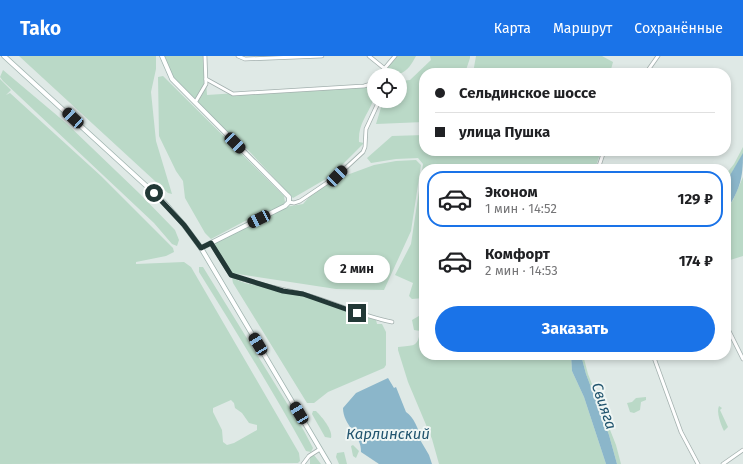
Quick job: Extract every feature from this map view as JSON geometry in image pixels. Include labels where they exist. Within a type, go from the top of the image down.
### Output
[{"type":"main road","points":[[6,56],[179,217],[201,248],[329,464]]},
{"type":"main road","points":[[162,56],[172,78],[287,195],[289,202],[282,208],[201,248]]},
{"type":"street","points":[[196,102],[206,79],[205,56]]},
{"type":"street","points":[[238,56],[245,59],[322,56]]},
{"type":"street","points":[[369,56],[380,68]]},
{"type":"street","points":[[387,68],[395,56]]},
{"type":"street","points":[[650,68],[658,56]]},
{"type":"street","points":[[206,79],[233,94],[367,86]]},
{"type":"street","points":[[289,202],[294,203],[300,201],[331,180],[360,155],[365,147],[365,136],[368,124],[376,108]]},
{"type":"street","points":[[211,243],[231,275],[283,291],[303,294],[371,318],[392,322]]},
{"type":"street","points":[[731,335],[743,359]]},
{"type":"street","points":[[655,360],[681,432],[698,464]]},
{"type":"street","points":[[303,464],[310,456],[320,449]]},
{"type":"street","points":[[724,464],[743,450]]},
{"type":"green space","points":[[19,56],[156,56],[156,69],[151,92],[156,141],[172,194],[168,193]]},
{"type":"green space","points":[[163,56],[204,56],[207,95],[367,84],[367,108],[370,108],[363,120],[359,136],[359,142],[364,143],[331,176],[293,198],[248,150],[221,127],[173,78]]},
{"type":"green space","points":[[396,56],[416,56],[407,69],[386,68]]},
{"type":"green space","points":[[430,56],[470,56],[467,68],[423,68],[431,60]]},
{"type":"green space","points":[[476,56],[602,56],[613,62],[611,68],[474,68]]},
{"type":"green space","points":[[3,70],[66,123],[140,194],[175,230],[179,240],[177,246],[172,244],[154,223],[3,81],[0,77]]},
{"type":"green space","points":[[419,71],[419,122],[376,124],[381,108],[407,108],[407,80],[410,80]]},
{"type":"green space","points":[[163,76],[284,196],[285,202],[281,207],[245,221],[211,239],[205,233],[185,198],[183,181],[176,171],[159,136],[158,77]]},
{"type":"green space","points":[[0,79],[11,90],[6,95],[10,93],[101,176],[173,248],[174,252],[166,256],[136,262],[136,264],[184,262],[191,267],[299,453],[300,461],[298,463],[0,464]],"holes":[[[231,400],[234,403],[235,408],[242,413],[249,423],[257,425],[257,430],[234,443],[227,445],[223,442],[222,430],[213,412],[213,408]]]},
{"type":"green space","points":[[419,135],[419,156],[599,156],[597,164],[423,164],[418,158],[396,159],[371,163],[367,158],[392,136]]},
{"type":"green space","points":[[743,147],[743,154],[731,174],[731,168]]},
{"type":"green space","points":[[416,160],[420,164],[419,178],[411,231],[384,290],[336,289],[231,273],[212,243],[285,207],[303,204],[311,195],[336,179],[374,165],[396,161]]},
{"type":"green space","points":[[743,177],[743,256],[731,260],[731,203]]},
{"type":"green space","points":[[419,191],[419,298],[412,299],[409,296],[413,283],[395,275],[411,244]]},
{"type":"green space","points":[[199,267],[203,267],[304,431],[313,448],[311,452],[306,451],[254,361],[199,272]]},
{"type":"green space","points":[[232,278],[245,283],[302,295],[376,320],[377,324],[382,324],[386,332],[386,365],[384,368],[328,392],[314,403],[307,403],[233,283]]},
{"type":"green space","points":[[419,316],[419,331],[414,330],[412,320]]},
{"type":"green space","points":[[419,336],[419,360],[571,360],[572,371],[584,397],[606,464],[439,464],[432,439],[408,382],[398,350],[398,347],[414,345]]},
{"type":"green space","points":[[582,360],[584,360],[588,374],[616,445],[621,464],[617,464],[609,435]]},
{"type":"green space","points":[[646,397],[646,400],[641,402],[640,410],[634,413],[630,412],[627,403],[632,402],[636,398]]},
{"type":"green space","points":[[719,406],[722,408],[720,410],[728,427],[724,431],[718,415]]},
{"type":"green space","points":[[313,411],[316,411],[326,424],[330,431],[331,438],[325,437],[312,414]]},
{"type":"green space","points":[[353,445],[359,451],[356,458],[353,456],[351,446]]},
{"type":"green space","points":[[344,452],[347,464],[339,464],[336,457],[337,453]]},
{"type":"green space","points":[[314,455],[321,464],[310,464],[310,457]]},
{"type":"water","points":[[743,153],[740,184],[731,203],[731,173]]},
{"type":"water","points":[[571,360],[582,360],[609,435],[617,464],[606,464],[584,397],[572,371]]},
{"type":"water","name":"Карлинский","points":[[388,378],[394,388],[396,387],[406,412],[415,423],[421,437],[419,438],[429,455],[432,464],[379,464],[361,452],[359,440],[346,420],[343,408],[356,393]]},
{"type":"route","points":[[154,193],[184,225],[201,248],[211,243],[229,274],[244,280],[283,291],[303,294],[357,313]]},
{"type":"water label","name":"Свияга","points":[[604,406]]}]
